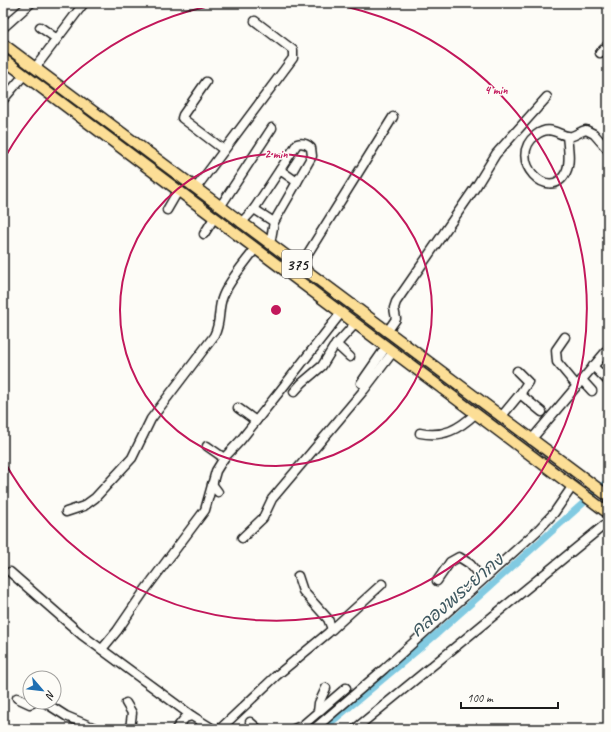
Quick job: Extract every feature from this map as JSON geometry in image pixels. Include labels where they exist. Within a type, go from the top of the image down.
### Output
[{"type":"main road","name":"375","points":[[3,44],[608,496]]},
{"type":"main road","name":"375","points":[[3,60],[577,490],[607,516]]},
{"type":"main road","points":[[324,300],[331,290]]},
{"type":"street","points":[[3,28],[31,3]]},
{"type":"street","points":[[35,68],[84,3]]},
{"type":"street","points":[[196,188],[293,58],[292,50],[255,21]]},
{"type":"street","points":[[40,27],[57,39]]},
{"type":"street","points":[[600,53],[608,45]]},
{"type":"street","points":[[3,100],[24,75]]},
{"type":"street","points":[[206,82],[182,115],[182,118],[224,150]]},
{"type":"street","points":[[387,332],[396,319],[394,308],[396,302],[420,265],[477,185],[496,154],[547,97]]},
{"type":"street","points":[[300,266],[393,117]]},
{"type":"street","points":[[220,207],[272,128]]},
{"type":"street","points":[[567,136],[568,163],[566,172],[556,183],[550,185],[545,184],[531,172],[526,164],[524,154],[527,145],[536,135],[550,130],[567,136],[572,136],[586,130],[594,134],[608,150]]},
{"type":"street","points":[[241,223],[254,209],[297,144],[300,143],[308,145],[312,148],[312,156],[274,222],[270,244]]},
{"type":"street","points":[[280,170],[297,182]]},
{"type":"street","points":[[167,210],[178,191]]},
{"type":"street","points":[[254,209],[274,222]]},
{"type":"street","points":[[204,234],[214,218]]},
{"type":"street","points":[[66,512],[84,506],[95,498],[132,458],[151,419],[214,336],[220,319],[220,305],[223,295],[255,249]]},
{"type":"street","points":[[102,649],[117,631],[145,590],[205,510],[216,470],[224,458],[256,421],[341,313]]},
{"type":"street","points":[[294,392],[322,366],[336,344],[356,324]]},
{"type":"street","points":[[565,337],[556,350],[557,362],[579,383],[592,391]]},
{"type":"street","points":[[336,344],[350,357]]},
{"type":"street","points":[[532,440],[608,349]]},
{"type":"street","points":[[360,383],[390,350]]},
{"type":"street","points":[[242,538],[263,518],[272,499],[360,395],[390,350]]},
{"type":"street","points":[[593,366],[608,381]]},
{"type":"street","points":[[501,417],[528,382],[517,371]]},
{"type":"street","points":[[520,394],[542,412]]},
{"type":"street","points":[[238,408],[256,421]]},
{"type":"street","points":[[420,433],[434,435],[449,432],[466,422],[475,414]]},
{"type":"street","points":[[207,446],[224,458]]},
{"type":"street","points":[[212,484],[218,492]]},
{"type":"street","points":[[314,729],[390,664],[482,579],[547,522],[577,490]]},
{"type":"street","points":[[355,729],[607,516]]},
{"type":"street","points":[[437,581],[450,562],[459,557],[470,564],[482,579]]},
{"type":"street","points":[[10,572],[82,635],[192,716],[213,729]]},
{"type":"street","points":[[298,576],[303,591],[328,619],[332,625],[332,629]]},
{"type":"street","points":[[220,729],[297,657],[332,629],[382,584]]},
{"type":"street","points":[[318,712],[319,703],[326,688]]},
{"type":"street","points":[[294,729],[303,725],[346,688]]},
{"type":"street","points":[[17,698],[22,700]]},
{"type":"street","points":[[126,703],[132,713],[130,729]]},
{"type":"street","points":[[57,710],[66,716],[97,729]]},
{"type":"street","points":[[176,729],[185,718],[192,716]]},
{"type":"street","points":[[250,722],[258,729]]},
{"type":"waterway","name":"คลองพระยากง","points":[[323,729],[439,632],[608,481]]}]
